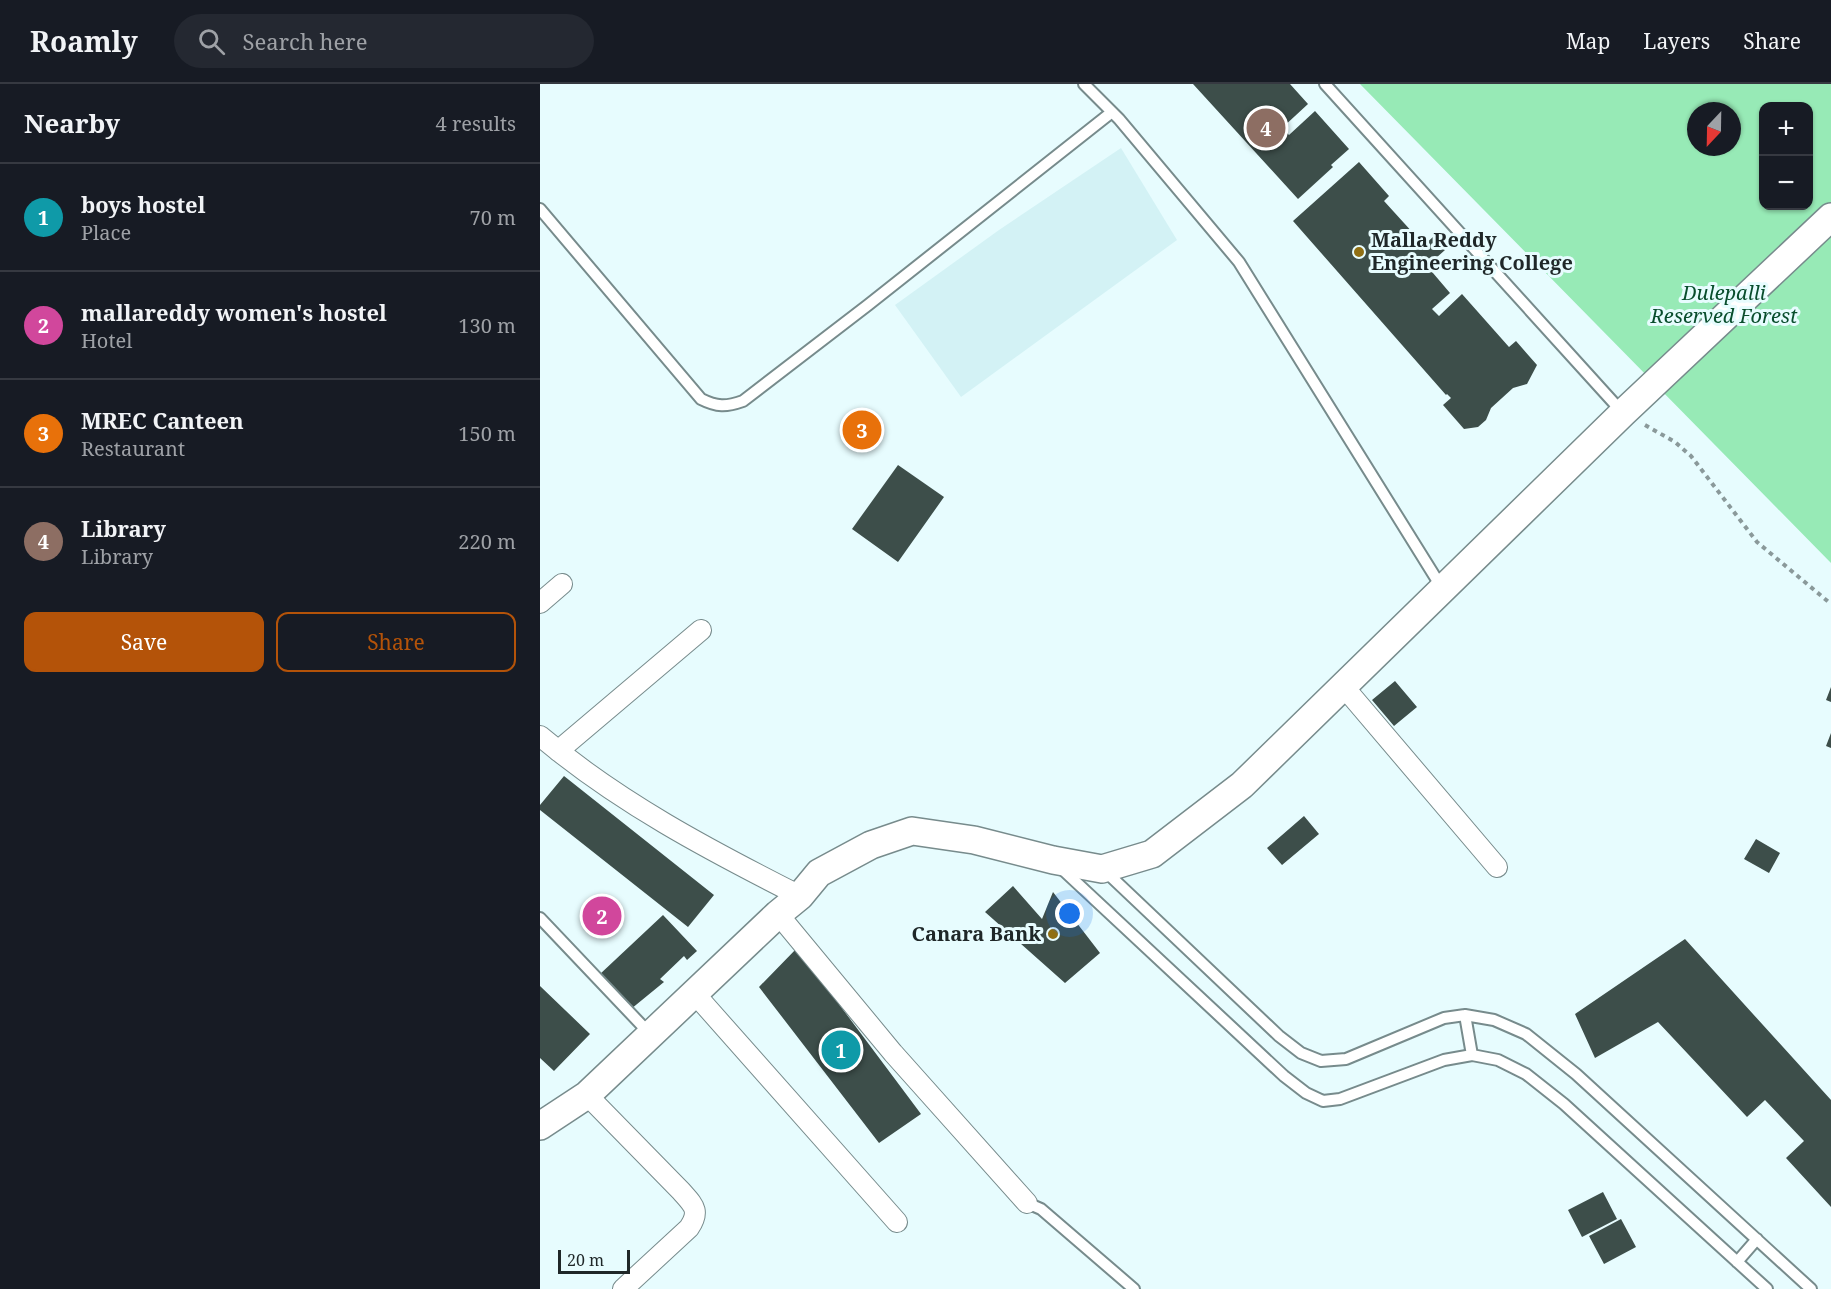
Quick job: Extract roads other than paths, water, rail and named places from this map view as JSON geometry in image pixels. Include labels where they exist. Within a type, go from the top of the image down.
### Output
[{"type":"main road","points":[[540,1126],[587,1095],[778,914],[800,896],[819,873],[871,845],[912,831],[975,840],[1053,860],[1102,869],[1152,854],[1242,785],[1623,412],[1831,217]]},
{"type":"street","points":[[540,603],[562,584]]},
{"type":"street","points":[[558,751],[701,630]]},
{"type":"street","points":[[1344,687],[1497,867]]},
{"type":"street","points":[[540,736],[627,801],[728,859],[800,896]]},
{"type":"street","points":[[778,914],[892,1053],[1027,1203]]},
{"type":"street","points":[[695,994],[897,1222]]},
{"type":"street","points":[[587,1095],[694,1207],[695,1218],[689,1228],[623,1289]]},
{"type":"lane","points":[[1084,84],[1112,112],[1239,262],[1443,590]]},
{"type":"lane","points":[[1325,84],[1623,412]]},
{"type":"lane","points":[[540,208],[701,399],[715,406],[728,406],[743,401],[1112,112]]},
{"type":"lane","points":[[1053,860],[1284,1076],[1306,1093],[1323,1101],[1340,1099],[1443,1060],[1472,1055],[1498,1060],[1526,1074],[1564,1104],[1767,1289]]},
{"type":"lane","points":[[1102,869],[1279,1036],[1301,1053],[1321,1061],[1346,1059],[1444,1018],[1465,1015],[1494,1020],[1526,1034],[1576,1074],[1811,1289]]},
{"type":"lane","points":[[540,918],[651,1035]]},
{"type":"lane","points":[[1465,1015],[1472,1055]]},
{"type":"lane","points":[[1027,1203],[1041,1209],[1134,1289]]},
{"type":"lane","points":[[1737,1262],[1757,1239]]},
{"type":"place","name":"Library","points":[[1266,128]]},
{"type":"place","name":"Malla Reddy Engineering College","points":[[1359,252]]},
{"type":"place","name":"MREC Canteen","points":[[862,430]]},
{"type":"place","name":"mallareddy women's hostel","points":[[602,916]]},
{"type":"place","name":"Canara Bank","points":[[1053,934]]},
{"type":"place","name":"boys hostel","points":[[841,1050]]},
{"type":"park label","name":"Dulepalli Reserved Forest","points":[[1724,304]]}]
